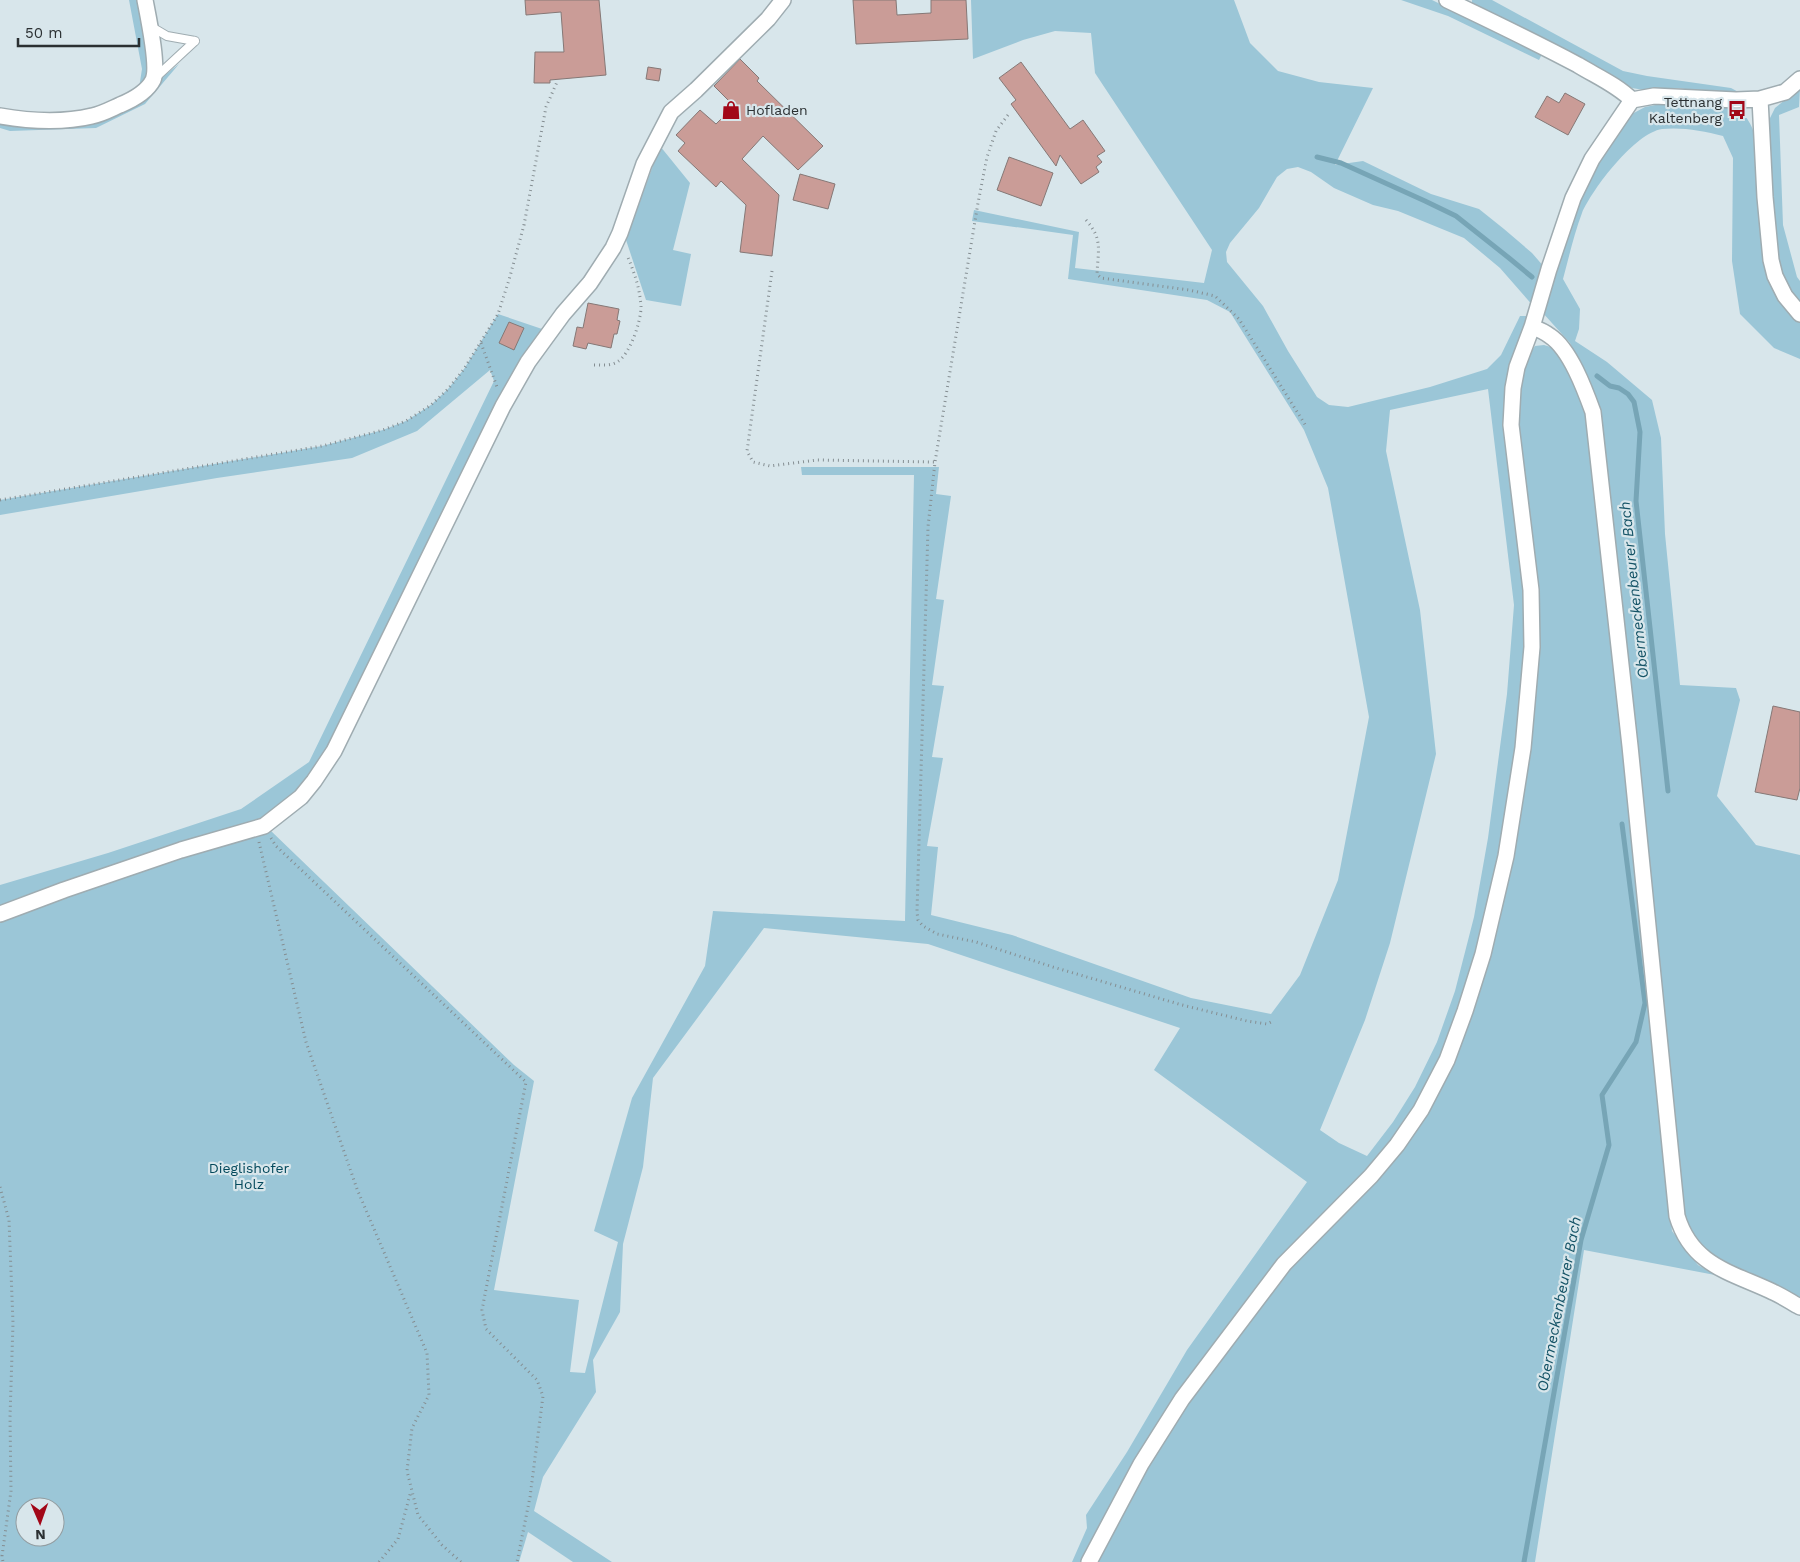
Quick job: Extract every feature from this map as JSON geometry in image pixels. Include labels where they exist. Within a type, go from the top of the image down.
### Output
[{"type":"street","points":[[0,116],[20,119],[62,120],[91,116],[132,100],[145,90],[154,79],[155,65],[145,0]]},
{"type":"street","points":[[0,914],[181,850],[260,827],[301,797],[334,751],[503,406],[528,362],[563,314],[590,283],[613,248],[644,164],[671,112],[768,19],[783,0]]},
{"type":"street","points":[[1447,0],[1611,83],[1632,100]]},
{"type":"street","points":[[1089,1562],[1141,1464],[1182,1399],[1228,1336],[1284,1264],[1371,1176],[1402,1138],[1421,1110],[1447,1060],[1465,1011],[1483,954],[1506,856],[1523,748],[1532,647],[1531,590],[1511,425],[1511,406],[1517,367],[1532,327],[1573,198],[1592,159],[1632,100],[1654,96],[1736,100],[1760,99],[1785,92],[1800,78]]},
{"type":"street","points":[[1760,99],[1765,197],[1771,260],[1775,276],[1785,296],[1800,314]]},
{"type":"street","points":[[1532,327],[1552,337],[1562,349],[1581,381],[1593,412],[1630,746],[1677,1216],[1681,1230],[1706,1260],[1728,1273],[1800,1306]]},
{"type":"lane","points":[[150,26],[167,36],[195,41],[154,79]]},
{"type":"path","points":[[0,500],[322,446],[383,430],[406,421],[431,405],[448,389],[464,368],[498,314],[524,225],[546,107],[557,82]]},
{"type":"path","points":[[1008,115],[996,131],[987,157],[935,462],[928,527],[918,920],[923,926],[937,934],[976,942],[1182,1005],[1247,1021],[1267,1024],[1271,1022]]},
{"type":"path","points":[[1086,220],[1094,228],[1099,239],[1097,274],[1101,278],[1189,290],[1215,296],[1239,319],[1306,426]]},
{"type":"path","points":[[594,365],[607,365],[618,362],[629,349],[641,309],[634,271],[625,250],[613,248]]},
{"type":"path","points":[[772,271],[747,452],[753,462],[770,466],[817,460],[935,462]]},
{"type":"path","points":[[481,343],[503,406]]},
{"type":"path","points":[[260,827],[306,1042],[357,1189],[427,1353],[429,1395],[412,1428],[407,1471],[418,1515],[442,1545],[461,1562]]},
{"type":"path","points":[[260,827],[276,846],[526,1082],[482,1310],[486,1329],[537,1380],[543,1396],[530,1497],[517,1562]]},
{"type":"path","points":[[0,1187],[9,1220],[12,1323],[11,1491],[2,1556],[3,1562]]},
{"type":"path","points":[[379,1562],[398,1539],[412,1490]]},
{"type":"green space","points":[[129,0],[140,0],[152,60],[147,79],[139,88],[142,69]]},
{"type":"green space","name":"Dieglishofer Holz","points":[[971,0],[1234,0],[1250,43],[1278,71],[1319,82],[1373,88],[1335,165],[1363,161],[1431,194],[1479,209],[1532,253],[1545,268],[1534,307],[1500,268],[1464,238],[1398,211],[1373,205],[1334,188],[1311,172],[1298,167],[1287,169],[1277,177],[1259,208],[1230,243],[1226,252],[1227,262],[1263,306],[1317,397],[1329,405],[1348,407],[1430,387],[1487,369],[1501,355],[1520,316],[1527,316],[1511,368],[1504,408],[1504,421],[1525,584],[1526,635],[1522,696],[1509,810],[1476,961],[1436,1074],[1395,1141],[1247,1308],[1082,1562],[1072,1562],[1087,1528],[1086,1515],[1127,1452],[1187,1350],[1307,1182],[1154,1070],[1180,1028],[928,944],[764,928],[653,1078],[643,1167],[623,1244],[620,1312],[593,1360],[596,1392],[543,1477],[534,1511],[612,1562],[573,1562],[528,1532],[519,1562],[0,1562],[0,918],[184,854],[255,837],[270,830],[514,1065],[534,1081],[494,1290],[579,1300],[570,1372],[585,1373],[618,1242],[594,1231],[632,1098],[705,966],[713,911],[905,921],[914,475],[802,475],[801,467],[939,467],[936,494],[951,496],[936,599],[944,600],[932,685],[944,686],[932,757],[943,758],[927,846],[938,847],[931,915],[1012,935],[1191,998],[1271,1014],[1300,975],[1338,880],[1369,717],[1328,488],[1304,430],[1230,312],[1207,300],[1068,279],[1073,235],[972,221],[974,210],[1079,232],[1075,268],[1204,283],[1212,250],[1095,73],[1091,33],[1055,31],[1023,40],[973,59]],"holes":[[[1488,389],[1514,605],[1507,694],[1488,838],[1474,917],[1455,991],[1437,1042],[1415,1087],[1393,1122],[1367,1156],[1339,1143],[1320,1130],[1365,1020],[1390,943],[1436,754],[1420,610],[1386,451],[1390,410]]]},
{"type":"green space","points":[[1401,0],[1432,0],[1542,54],[1539,60],[1448,16]]},
{"type":"green space","points":[[1472,0],[1492,0],[1623,71],[1731,88],[1744,95],[1675,88],[1644,90],[1632,88],[1472,6]]},
{"type":"green space","points":[[179,64],[145,104],[96,128],[10,131],[0,128],[0,120],[91,122],[160,79]]},
{"type":"green space","points":[[1800,88],[1799,107],[1779,115],[1783,225],[1797,277],[1800,281],[1800,307],[1783,281],[1773,250],[1766,135],[1770,118],[1775,108]]},
{"type":"green space","points":[[1666,103],[1736,108],[1750,123],[1757,142],[1767,259],[1800,320],[1800,359],[1774,348],[1740,314],[1732,261],[1733,158],[1723,136],[1693,130],[1662,129],[1640,140],[1616,163],[1587,202],[1574,237],[1563,279],[1580,309],[1579,329],[1575,341],[1607,362],[1652,400],[1661,438],[1665,534],[1680,685],[1736,688],[1740,700],[1717,796],[1756,845],[1800,855],[1800,1300],[1710,1258],[1690,1230],[1682,1213],[1586,379],[1570,343],[1542,312],[1578,203],[1601,156],[1632,114],[1645,107]]},
{"type":"green space","points":[[660,146],[690,183],[673,250],[691,254],[681,306],[646,300],[626,240]]},
{"type":"green space","points":[[498,314],[545,330],[326,756],[298,793],[260,821],[0,908],[0,885],[108,853],[241,809],[309,762],[494,381],[490,370],[417,431],[352,458],[217,478],[0,515],[0,500],[322,446],[383,430],[406,421],[431,405],[448,389],[464,369]]},
{"type":"green space","points":[[1544,345],[1554,348],[1580,395],[1587,416],[1601,531],[1672,1231],[1698,1265],[1715,1275],[1584,1250],[1535,1562],[1097,1562],[1162,1442],[1193,1391],[1306,1248],[1407,1144],[1450,1072],[1467,1027],[1496,928],[1537,611],[1516,434],[1518,400],[1525,366],[1535,346]]},
{"type":"building","points":[[525,0],[599,0],[606,75],[550,80],[550,83],[534,83],[535,52],[564,52],[561,12],[526,15]]},
{"type":"building","points":[[853,0],[896,0],[897,15],[931,13],[931,0],[966,0],[968,39],[856,44]]},
{"type":"building","points":[[740,59],[759,78],[757,81],[823,146],[798,170],[763,136],[742,159],[779,195],[772,256],[740,252],[746,205],[721,181],[716,187],[678,151],[685,143],[676,135],[700,110],[716,124],[734,106],[714,86]]},
{"type":"building","points":[[1021,62],[1070,129],[1083,120],[1105,151],[1097,156],[1102,162],[1096,167],[1099,172],[1081,184],[1060,155],[1056,166],[1011,104],[1016,100],[999,78]]},
{"type":"building","points":[[648,67],[661,69],[659,81],[646,79]]},
{"type":"building","points":[[1565,93],[1585,104],[1568,135],[1535,117],[1547,96],[1559,103]]},
{"type":"building","points":[[1009,157],[1053,173],[1041,206],[997,190]]},
{"type":"building","points":[[800,174],[835,184],[828,209],[793,200]]},
{"type":"building","points":[[588,303],[619,309],[617,320],[620,321],[617,334],[614,334],[611,348],[588,343],[586,349],[573,346],[577,327],[583,328]]},
{"type":"building","points":[[509,322],[524,328],[514,350],[499,343]]},
{"type":"building","points":[[1773,706],[1800,712],[1800,788],[1797,800],[1755,792]]},
{"type":"waterway","name":"Obermeckenbeurer Bach","points":[[1317,157],[1341,163],[1456,216],[1532,277]]},
{"type":"waterway","name":"Obermeckenbeurer Bach","points":[[1597,376],[1610,386],[1619,388],[1628,394],[1634,402],[1640,432],[1636,501],[1668,791]]},
{"type":"waterway","name":"Obermeckenbeurer Bach","points":[[1524,1562],[1581,1240],[1609,1145],[1602,1095],[1636,1042],[1645,1003],[1622,824]]},
{"type":"place","name":"Hofladen","points":[[731,110]]},
{"type":"place","name":"Tettnang Kaltenberg","points":[[1737,110]]}]
